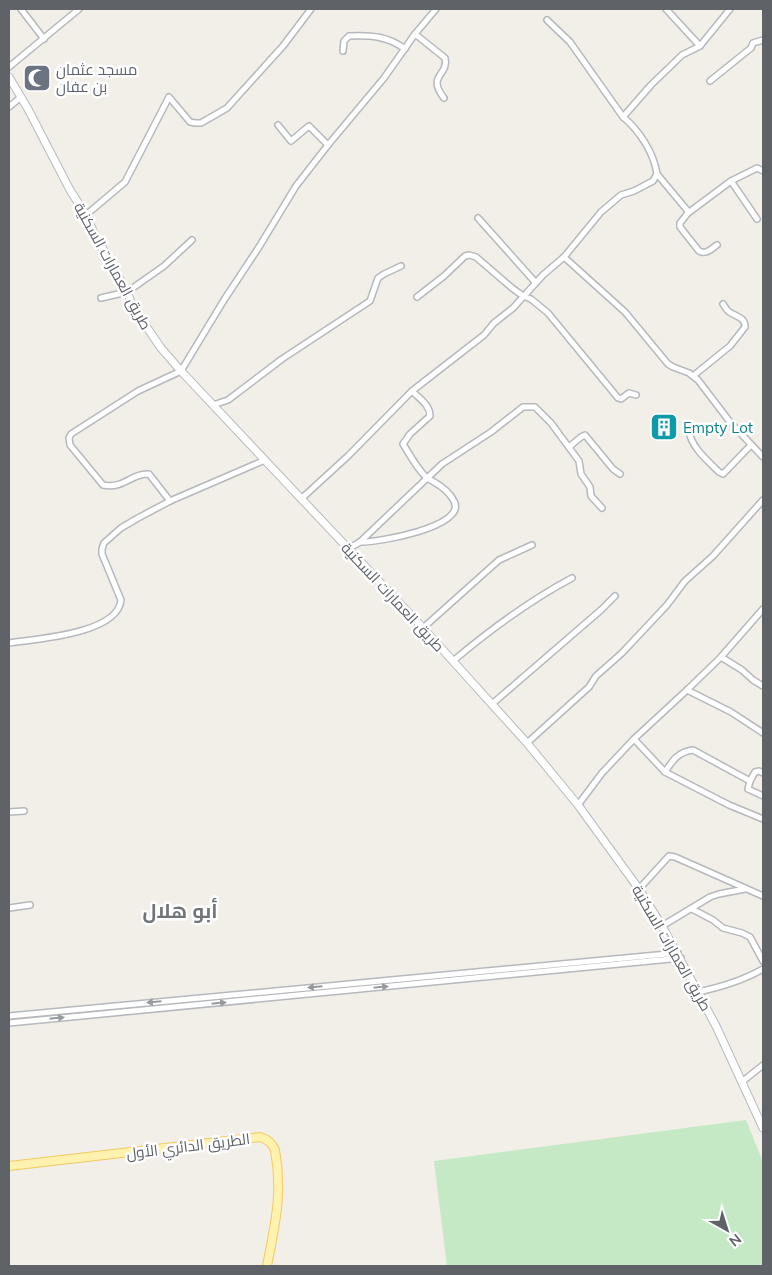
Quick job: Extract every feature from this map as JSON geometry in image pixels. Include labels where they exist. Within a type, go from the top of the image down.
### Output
[{"type":"main road","name":"طريق العمارات السكنية","points":[[9,77],[70,190],[86,215],[133,307],[147,329],[180,371],[423,628],[527,743],[578,806],[638,889],[662,926],[698,992],[743,1081],[763,1128]]},
{"type":"main road","name":"الطريق الدائري الأول","points":[[9,1166],[260,1137],[266,1139],[271,1142],[275,1150],[279,1192],[276,1225],[267,1266]]},
{"type":"street","points":[[21,9],[44,39]]},
{"type":"street","points":[[9,67],[79,9]]},
{"type":"street","points":[[86,215],[125,182],[132,172],[169,97],[190,122],[201,123],[227,108],[283,46],[310,9]]},
{"type":"street","points":[[170,501],[149,474],[142,473],[121,485],[104,485],[70,445],[69,438],[71,434],[138,391],[180,371],[224,300],[260,247],[296,186],[328,144],[384,78],[415,34],[436,9]]},
{"type":"street","points":[[666,9],[700,46]]},
{"type":"street","points":[[623,117],[651,85],[682,56],[700,46],[730,9]]},
{"type":"street","points":[[548,20],[570,42],[623,117],[634,126],[656,164],[657,174],[688,213]]},
{"type":"street","points":[[415,34],[445,58],[446,64],[436,82],[437,89],[444,98]]},
{"type":"street","points":[[343,51],[344,41],[349,36],[359,35],[378,36],[397,42],[405,49]]},
{"type":"street","points":[[710,81],[751,48],[753,43],[763,40]]},
{"type":"street","points":[[9,107],[21,97]]},
{"type":"street","points":[[278,125],[291,141],[309,126],[328,144]]},
{"type":"street","points":[[717,245],[707,252],[700,250],[680,227],[680,223],[688,213],[731,182],[757,168],[763,171]]},
{"type":"street","points":[[301,499],[319,484],[412,391],[484,335],[536,282],[564,257],[601,212],[621,196],[653,180],[657,174]]},
{"type":"street","points":[[731,182],[757,220]]},
{"type":"street","points":[[478,218],[536,282]]},
{"type":"street","points":[[101,298],[127,292],[164,266],[192,240]]},
{"type":"street","points":[[417,297],[444,276],[465,256],[476,256],[512,288],[548,312],[617,398],[621,399],[631,392],[636,395]]},
{"type":"street","points":[[564,257],[625,312],[668,364],[693,376],[763,457]]},
{"type":"street","points":[[213,405],[228,400],[282,359],[370,301],[378,278],[402,266]]},
{"type":"street","points":[[693,376],[730,346],[745,327],[745,323],[741,318],[729,312],[723,304]]},
{"type":"street","points":[[360,542],[378,541],[440,524],[449,518],[454,510],[455,502],[439,485],[426,478],[402,444],[430,416],[430,410],[426,404],[412,391]]},
{"type":"street","points":[[348,549],[360,542],[442,464],[527,406],[535,407],[551,423],[569,447],[579,461],[581,474],[589,484],[592,496],[602,508]]},
{"type":"street","points":[[689,431],[690,439],[694,445],[723,474],[751,445]]},
{"type":"street","points":[[569,447],[586,435],[613,469],[620,474]]},
{"type":"street","points":[[9,643],[75,633],[108,620],[118,610],[121,600],[102,554],[104,543],[121,528],[170,501],[265,460]]},
{"type":"street","points":[[527,743],[589,687],[596,676],[622,653],[662,610],[685,581],[713,556],[763,500]]},
{"type":"street","points":[[423,628],[498,560],[532,545]]},
{"type":"street","points":[[453,661],[494,626],[551,589],[572,578]]},
{"type":"street","points":[[492,704],[615,596]]},
{"type":"street","points":[[578,806],[602,773],[634,739],[721,657],[763,609]]},
{"type":"street","points":[[721,657],[746,672],[753,680],[763,686]]},
{"type":"street","points":[[688,690],[735,714],[763,733]]},
{"type":"street","points":[[634,739],[664,772],[729,805],[763,818]]},
{"type":"street","points":[[664,772],[676,756],[685,751],[693,750],[750,781]]},
{"type":"street","points":[[763,774],[759,771],[755,772],[748,789],[763,796]]},
{"type":"street","points":[[9,812],[24,811]]},
{"type":"street","points":[[638,889],[669,856],[717,874],[763,896]]},
{"type":"street","points":[[662,926],[710,897],[745,889]]},
{"type":"street","points":[[9,908],[30,906]]},
{"type":"street","points":[[692,908],[723,928],[750,936],[763,961]]},
{"type":"street","points":[[9,1016],[679,956]]},
{"type":"street","points":[[9,1023],[679,956]]},
{"type":"street","points":[[698,992],[720,988],[763,969]]},
{"type":"street","points":[[743,1081],[763,1065]]},
{"type":"green space","points":[[746,1120],[763,1162],[763,1266],[447,1266],[434,1161]]},
{"type":"place","name":"مسجد عثمان بن عفان","points":[[37,78]]},
{"type":"place","name":"Empty Lot","points":[[664,427]]},
{"type":"district","name":"أبو هلال","points":[[180,910]]}]
